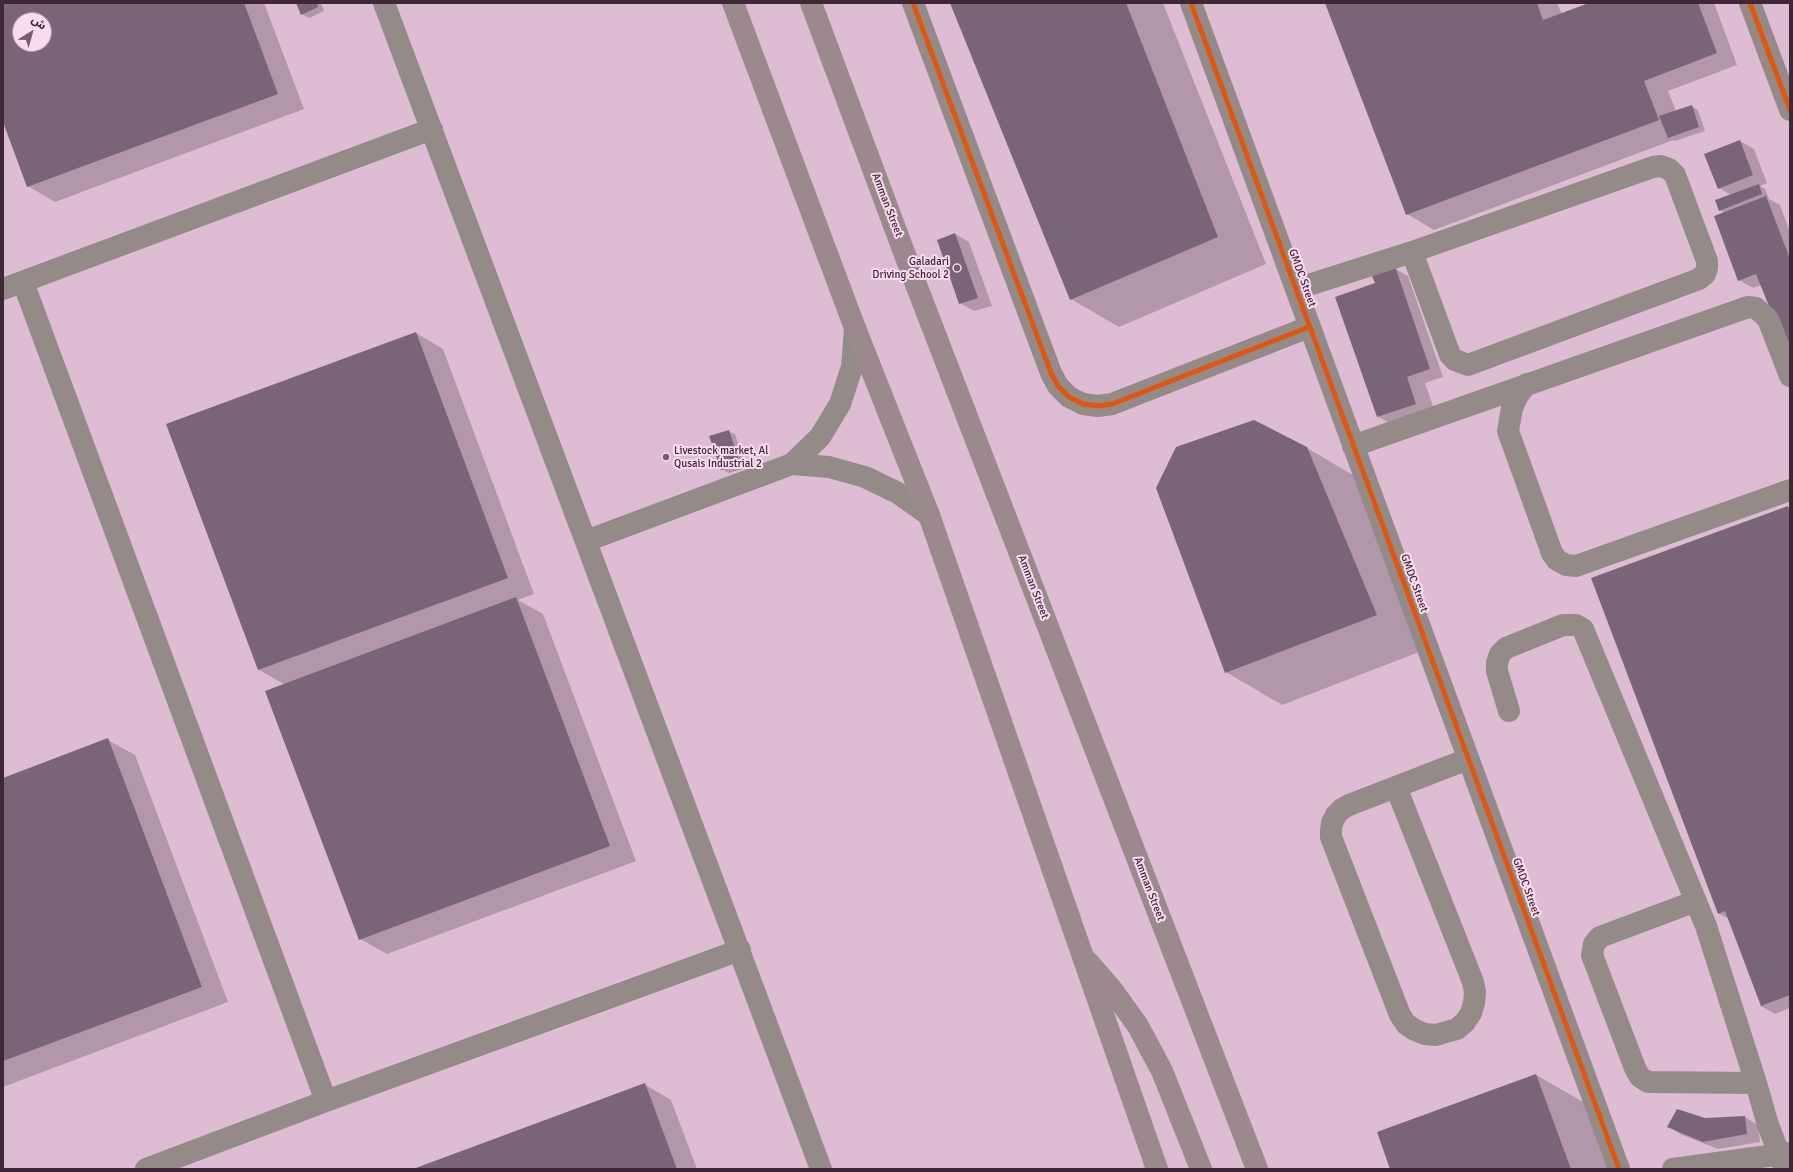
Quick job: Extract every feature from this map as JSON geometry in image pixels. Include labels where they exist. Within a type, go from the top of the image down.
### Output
[{"type":"main road","points":[[733,3],[855,328],[928,514],[1157,1169]]},
{"type":"main road","name":"Amman Street","points":[[811,3],[920,294],[1257,1169]]},
{"type":"main road","points":[[1080,952],[1113,991],[1138,1026],[1162,1071],[1201,1169]]},
{"type":"street","points":[[384,3],[822,1169]]},
{"type":"street","points":[[913,3],[1051,373],[1058,386],[1069,397],[1083,404],[1098,406],[1112,404],[1309,327]]},
{"type":"street","name":"GMDC Street","points":[[1191,3],[1619,1169]]},
{"type":"street","points":[[1750,3],[1790,110]]},
{"type":"street","points":[[3,289],[432,129]]},
{"type":"street","points":[[1296,289],[1412,252],[1653,167],[1661,166],[1669,169],[1675,175],[1707,261],[1707,268],[1705,274],[1693,282],[1468,365],[1461,364],[1450,355],[1412,252]]},
{"type":"street","points":[[23,282],[326,1101]]},
{"type":"street","points":[[1354,446],[1748,307],[1756,308],[1763,312],[1768,318],[1790,376]]},
{"type":"street","points":[[586,541],[792,464],[820,437],[840,404],[852,366],[855,328]]},
{"type":"street","points":[[1527,384],[1518,395],[1512,408],[1508,431],[1552,553],[1557,560],[1566,565],[1576,566],[1790,490]]},
{"type":"street","points":[[792,464],[829,467],[865,477],[898,493],[928,514]]},
{"type":"street","points":[[1509,711],[1498,671],[1497,663],[1500,654],[1506,648],[1563,624],[1576,625],[1583,629],[1706,926],[1768,1125],[1785,1159],[1673,1169]]},
{"type":"street","points":[[1396,787],[1473,982],[1475,992],[1471,1013],[1465,1022],[1457,1029],[1436,1035],[1425,1034],[1415,1030],[1406,1024],[1400,1015],[1331,837],[1332,822],[1342,809],[1396,787],[1468,759]]},
{"type":"street","points":[[1696,901],[1600,937],[1594,944],[1592,955],[1635,1068],[1640,1077],[1648,1082],[1756,1083]]},
{"type":"street","points":[[146,1169],[326,1101],[740,950]]},
{"type":"building","points":[[3,3],[244,3],[278,94],[27,187],[3,122]]},
{"type":"building","points":[[296,3],[317,3],[318,7],[301,15]]},
{"type":"building","points":[[950,3],[1126,3],[1218,237],[1070,300]]},
{"type":"building","points":[[1325,3],[1537,3],[1543,20],[1589,3],[1698,3],[1717,53],[1644,81],[1659,120],[1406,215]]},
{"type":"building","points":[[1692,105],[1699,127],[1668,138],[1659,116]]},
{"type":"building","points":[[1740,140],[1753,175],[1718,189],[1704,154]]},
{"type":"building","points":[[1759,184],[1762,194],[1719,211],[1715,200]]},
{"type":"building","points":[[1766,196],[1790,259],[1790,358],[1756,274],[1738,281],[1714,216]]},
{"type":"building","points":[[955,233],[978,298],[959,304],[937,240]]},
{"type":"building","points":[[1395,266],[1430,369],[1407,377],[1416,404],[1377,417],[1335,297],[1375,283],[1371,274]]},
{"type":"building","points":[[416,332],[508,578],[258,670],[166,424]]},
{"type":"building","points":[[1254,420],[1307,447],[1377,615],[1225,673],[1156,488],[1176,447]]},
{"type":"building","points":[[729,430],[740,464],[721,470],[709,436]]},
{"type":"building","points":[[1788,506],[1790,512],[1790,995],[1761,1006],[1725,911],[1718,914],[1591,578]]},
{"type":"building","points":[[516,597],[610,846],[359,940],[265,691]]},
{"type":"building","points":[[108,738],[202,987],[3,1061],[3,778]]},
{"type":"building","points":[[1536,1074],[1571,1169],[1390,1169],[1377,1132]]},
{"type":"building","points":[[645,1083],[677,1169],[413,1169]]},
{"type":"building","points":[[1677,1109],[1705,1118],[1745,1116],[1747,1134],[1703,1142],[1667,1127]]},
{"type":"cycle path","points":[[913,3],[1051,373],[1058,386],[1069,397],[1083,404],[1098,406],[1112,404],[1309,327]]},
{"type":"cycle path","points":[[1191,3],[1619,1169]]},
{"type":"cycle path","points":[[1750,3],[1790,110]]},
{"type":"place","name":"Galadari Driving School 2","points":[[957,268]]},
{"type":"place","name":"Livestock market, Al Qusais Industrial 2","points":[[666,457]]}]
